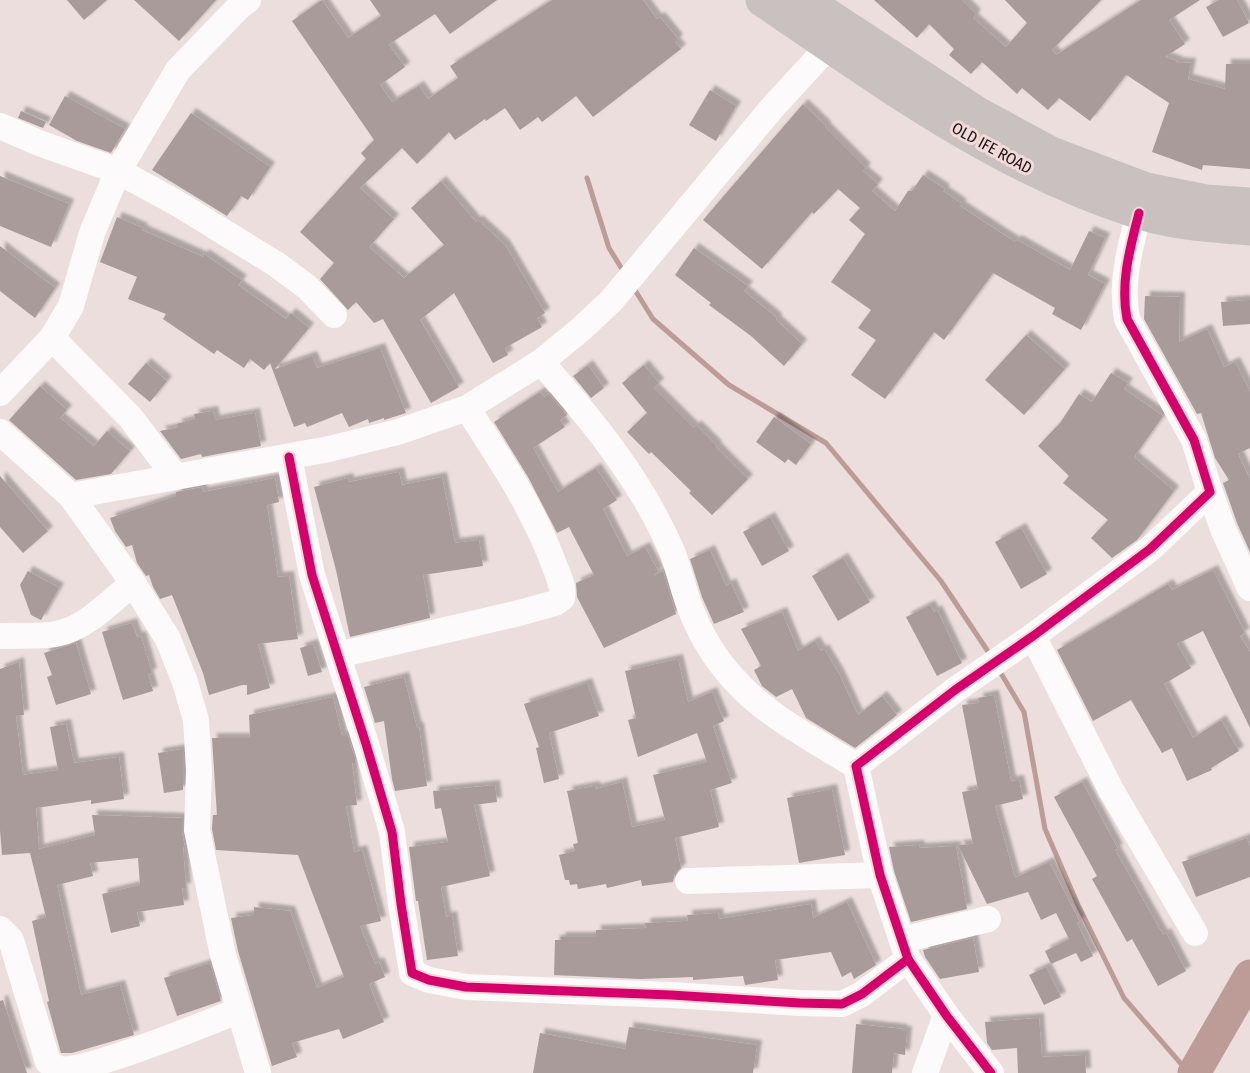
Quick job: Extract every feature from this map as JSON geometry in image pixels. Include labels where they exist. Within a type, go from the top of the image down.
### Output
[{"type":"main road","name":"OLD IFE ROAD","points":[[762,0],[825,15],[968,136],[1042,175],[1139,213],[1202,225],[1250,229]]},
{"type":"main road","name":"OLD IFE ROAD","points":[[886,68],[1051,153],[1146,189],[1206,201],[1250,204]]},
{"type":"street","points":[[0,393],[52,338],[71,306],[92,233],[118,171],[178,70],[248,0]]},
{"type":"street","points":[[71,496],[289,457],[398,432],[467,408],[541,362],[611,301],[772,108],[825,15]]},
{"type":"street","points":[[0,126],[39,143],[118,171],[212,224],[276,264],[307,287],[334,315]]},
{"type":"street","points":[[1139,213],[1130,251],[1123,298],[1127,319],[1194,440],[1223,529],[1250,588]]},
{"type":"street","points":[[52,338],[129,417],[175,476]]},
{"type":"street","points":[[541,362],[576,402],[631,475],[671,550],[691,610],[704,636],[731,676],[756,703],[856,766],[880,874],[905,949],[946,1015],[991,1073]]},
{"type":"street","points":[[338,655],[519,613],[555,603],[562,598],[562,586],[545,538],[509,473],[467,408]]},
{"type":"street","points":[[0,432],[71,496],[133,583],[168,639],[185,682],[196,720],[199,770],[197,830],[223,955],[258,1073]]},
{"type":"street","points":[[289,457],[312,575],[392,832],[400,904],[412,973],[429,980],[466,987],[842,1004],[862,994],[905,949],[988,919]]},
{"type":"street","points":[[856,766],[1150,549],[1210,492]]},
{"type":"street","points":[[0,636],[56,634],[70,630],[92,616],[133,583]]},
{"type":"street","points":[[1033,636],[1111,790],[1195,933]]},
{"type":"street","points":[[688,880],[880,874]]},
{"type":"street","points":[[0,928],[12,940],[48,1062],[60,1069],[79,1068],[130,1053],[238,1011]]},
{"type":"street","points":[[925,1073],[946,1015]]},
{"type":"building","points":[[67,0],[107,0],[84,20]]},
{"type":"building","points":[[134,0],[216,0],[179,41]]},
{"type":"building","points":[[322,0],[348,38],[381,16],[370,0],[497,0],[450,34],[435,14],[391,43],[389,45],[405,67],[380,85],[392,102],[419,86],[428,99],[458,78],[450,66],[552,0],[643,0],[657,19],[660,17],[678,39],[675,42],[681,49],[593,117],[576,96],[542,122],[538,117],[520,130],[505,108],[455,140],[449,132],[417,164],[402,148],[360,188],[394,219],[369,247],[404,278],[444,245],[411,208],[441,181],[476,222],[478,220],[505,245],[545,313],[537,318],[542,327],[505,348],[508,355],[493,363],[454,293],[420,320],[459,387],[431,403],[383,319],[374,323],[356,302],[348,310],[320,279],[334,263],[300,232],[366,159],[361,153],[374,140],[292,21]]},
{"type":"building","points":[[874,0],[962,0],[976,14],[973,18],[1006,47],[1027,23],[1005,0],[1101,0],[1052,50],[1056,55],[1141,0],[1200,0],[1169,20],[1185,44],[1165,57],[1178,61],[1175,62],[1191,63],[1188,79],[1225,89],[1226,64],[1250,64],[1250,169],[1203,165],[1202,170],[1152,152],[1169,103],[1126,75],[1090,121],[1059,98],[1048,110],[1022,88],[1017,94],[982,62],[971,74],[949,55],[954,49],[929,24],[917,38]]},
{"type":"building","points":[[1219,0],[1237,0],[1249,23],[1223,37],[1206,7]]},
{"type":"building","points":[[710,90],[736,106],[716,141],[689,125]]},
{"type":"building","points":[[65,96],[125,129],[111,153],[77,141],[49,125]]},
{"type":"building","points":[[803,104],[866,168],[863,171],[878,184],[872,191],[895,211],[908,191],[912,191],[923,175],[945,189],[943,191],[962,204],[960,206],[1015,242],[1017,240],[1070,270],[1089,231],[1105,238],[1088,275],[1105,284],[1081,330],[1052,314],[1055,308],[993,273],[944,340],[934,332],[885,399],[851,375],[876,340],[858,328],[871,310],[831,282],[865,234],[849,220],[860,208],[838,189],[814,214],[812,212],[762,269],[703,220]]},
{"type":"building","points":[[21,111],[46,122],[43,128],[18,118]]},
{"type":"building","points":[[191,113],[270,167],[248,200],[241,196],[227,216],[152,170]]},
{"type":"building","points":[[0,176],[69,204],[51,247],[0,226]]},
{"type":"building","points":[[117,217],[203,257],[204,254],[242,280],[238,285],[286,319],[291,313],[309,328],[275,369],[312,356],[317,368],[380,348],[406,413],[369,423],[368,419],[349,427],[342,413],[307,427],[305,423],[294,427],[270,363],[264,370],[250,359],[244,368],[217,350],[214,354],[163,319],[166,314],[128,299],[137,277],[100,262]]},
{"type":"building","points":[[0,246],[55,288],[35,318],[0,291]]},
{"type":"building","points":[[694,248],[748,286],[744,291],[777,318],[776,320],[802,344],[784,366],[751,336],[709,305],[711,303],[675,275]]},
{"type":"building","points":[[1145,296],[1180,297],[1179,342],[1207,329],[1224,367],[1235,362],[1250,392],[1250,448],[1238,454],[1250,479],[1250,552],[1223,483],[1229,480],[1215,458],[1201,413],[1197,414],[1144,319]]},
{"type":"building","points":[[1250,300],[1250,324],[1223,326],[1221,302]]},
{"type":"building","points":[[1026,335],[1065,369],[1024,415],[985,380]]},
{"type":"building","points":[[146,363],[167,381],[150,402],[128,384]]},
{"type":"building","points":[[588,365],[604,388],[591,398],[573,376]]},
{"type":"building","points":[[644,365],[659,383],[654,388],[694,428],[696,425],[748,479],[712,515],[689,493],[691,491],[627,432],[647,413],[622,383]]},
{"type":"building","points":[[1111,373],[1128,383],[1124,389],[1163,416],[1134,457],[1174,491],[1137,540],[1112,558],[1091,538],[1108,520],[1063,483],[1069,476],[1038,446],[1060,423],[1079,394],[1092,402]]},
{"type":"building","points":[[40,386],[67,410],[60,418],[94,446],[107,431],[130,451],[111,474],[76,480],[9,420]]},
{"type":"building","points":[[540,392],[544,397],[549,394],[567,415],[560,420],[565,427],[533,448],[558,492],[596,468],[617,500],[603,509],[627,556],[645,547],[658,571],[653,576],[663,571],[676,614],[604,648],[577,597],[576,583],[594,575],[569,527],[557,533],[528,477],[494,422]]},
{"type":"building","points":[[213,411],[215,420],[255,413],[261,446],[181,459],[160,431],[179,427],[176,424],[195,419],[194,414]]},
{"type":"building","points":[[774,417],[811,444],[796,465],[788,459],[785,463],[756,442]]},
{"type":"building","points":[[399,472],[402,485],[442,477],[455,543],[479,540],[483,566],[423,575],[430,618],[350,637],[336,570],[314,487],[348,478],[349,482]]},
{"type":"building","points":[[0,476],[48,531],[23,553],[0,527]]},
{"type":"building","points":[[275,478],[279,502],[267,505],[278,577],[289,576],[298,639],[258,644],[270,688],[247,695],[247,685],[242,685],[209,695],[203,673],[172,595],[160,599],[149,575],[146,576],[137,563],[132,545],[126,547],[115,531],[110,518],[176,496],[176,492],[202,487],[203,492]]},
{"type":"building","points":[[770,517],[789,551],[762,566],[743,532]]},
{"type":"building","points":[[1021,528],[1047,574],[1021,589],[995,542]]},
{"type":"building","points":[[710,550],[726,586],[731,583],[744,612],[714,624],[702,597],[690,559]]},
{"type":"building","points":[[843,558],[870,602],[838,621],[812,576]]},
{"type":"building","points":[[1213,570],[1245,633],[1240,636],[1250,652],[1250,728],[1203,631],[1177,644],[1191,668],[1164,684],[1193,738],[1221,720],[1239,751],[1211,768],[1212,770],[1187,781],[1172,748],[1162,753],[1131,700],[1093,721],[1057,650],[1168,584],[1172,590]]},
{"type":"building","points":[[28,571],[59,588],[41,620],[31,615],[20,585]]},
{"type":"building","points":[[930,605],[934,612],[937,610],[962,663],[937,676],[906,617]]},
{"type":"building","points":[[782,612],[798,651],[815,641],[821,651],[824,649],[839,674],[858,715],[882,696],[897,715],[855,748],[806,718],[792,689],[776,697],[762,686],[754,670],[761,666],[741,629]]},
{"type":"building","points":[[132,623],[137,637],[141,636],[152,673],[148,674],[153,691],[123,700],[102,632]]},
{"type":"building","points":[[76,643],[91,694],[56,705],[47,677],[52,675],[44,653]]},
{"type":"building","points":[[313,644],[322,672],[308,676],[300,648]]},
{"type":"building","points":[[678,659],[688,702],[712,692],[724,721],[713,726],[732,783],[710,790],[719,827],[675,838],[681,868],[675,873],[673,882],[642,886],[641,880],[607,888],[606,884],[578,889],[577,884],[570,885],[569,880],[565,880],[559,855],[575,851],[573,844],[578,843],[567,791],[595,786],[596,789],[622,782],[632,827],[665,820],[653,775],[707,762],[697,733],[638,757],[628,720],[636,718],[625,671]]},
{"type":"building","points":[[19,662],[24,715],[16,716],[23,775],[58,770],[50,727],[66,724],[74,763],[119,757],[124,799],[91,804],[91,800],[36,808],[39,849],[95,835],[92,815],[182,818],[186,888],[182,888],[184,905],[137,912],[140,926],[111,933],[102,894],[140,885],[138,858],[90,863],[93,876],[57,885],[81,995],[120,985],[134,1035],[72,1053],[61,1053],[47,1002],[49,1001],[32,921],[46,917],[30,853],[2,855],[0,669]]},
{"type":"building","points":[[404,677],[417,728],[419,727],[427,786],[395,791],[384,721],[375,723],[364,687]]},
{"type":"building","points":[[587,683],[599,716],[549,733],[559,779],[544,783],[536,748],[539,747],[524,704]]},
{"type":"building","points":[[994,695],[1011,781],[1019,780],[1023,799],[995,806],[1015,878],[1049,862],[1080,922],[1077,923],[1093,956],[1081,962],[1076,953],[1051,964],[1045,951],[1069,939],[1056,913],[1041,920],[1028,892],[987,904],[958,845],[973,844],[962,792],[978,789],[962,705],[979,703],[978,698]]},
{"type":"building","points":[[333,697],[342,736],[348,736],[355,758],[355,763],[352,763],[357,805],[346,806],[354,852],[362,850],[381,921],[360,926],[375,964],[379,962],[385,977],[369,984],[384,1022],[343,1039],[339,1029],[292,1043],[297,1057],[272,1066],[238,951],[231,918],[254,915],[254,907],[290,911],[317,988],[344,977],[298,855],[216,850],[212,829],[213,815],[217,815],[212,738],[250,738],[249,715]]},
{"type":"building","points":[[183,749],[183,790],[164,793],[158,753]]},
{"type":"building","points":[[1082,782],[1118,849],[1115,850],[1163,935],[1166,933],[1186,971],[1158,986],[1132,939],[1127,942],[1092,879],[1097,876],[1054,797]]},
{"type":"building","points":[[495,785],[497,802],[474,805],[490,876],[441,887],[446,917],[452,916],[458,956],[427,960],[409,847],[448,842],[441,808],[435,809],[433,791]]},
{"type":"building","points":[[832,789],[845,855],[799,863],[787,798]]},
{"type":"building","points":[[1247,838],[1250,847],[1250,877],[1196,897],[1182,862]]},
{"type":"building","points":[[919,845],[920,848],[956,846],[967,909],[911,922],[894,871],[889,847]]},
{"type":"building","points":[[847,902],[876,965],[854,979],[851,972],[842,977],[831,952],[775,960],[778,980],[745,985],[743,976],[693,980],[693,977],[640,979],[554,975],[555,940],[561,940],[560,937],[596,937],[596,930],[646,928],[645,923],[688,921],[687,915],[718,913],[719,919],[811,904],[813,918]]},
{"type":"building","points":[[973,938],[979,972],[940,979],[925,957],[923,950]]},
{"type":"building","points":[[210,963],[221,1001],[177,1016],[164,978]]},
{"type":"building","points":[[1046,967],[1061,997],[1044,1005],[1029,975]]},
{"type":"building","points":[[3,1000],[27,1073],[0,1073],[0,1001]]},
{"type":"building","points":[[1039,1018],[1042,1057],[1085,1055],[1086,1073],[1018,1073],[1017,1048],[992,1050],[987,1043],[985,1022]]},
{"type":"building","points":[[856,1024],[907,1031],[905,1055],[894,1053],[892,1073],[852,1073]]},
{"type":"building","points":[[629,1027],[757,1045],[753,1073],[533,1073],[540,1033],[625,1049]]},
{"type":"waterway","points":[[587,178],[609,248],[625,274]]},
{"type":"waterway","points":[[633,287],[653,319],[729,385],[826,443],[941,581],[991,656]]},
{"type":"waterway","points":[[999,670],[1024,712],[1045,829],[1078,905],[1124,998],[1189,1073]]},
{"type":"waterway","points":[[1194,1073],[1250,976]]},
{"type":"cycle path","points":[[991,1073],[946,1015],[908,959],[880,875],[856,766],[955,690],[1033,636],[1150,549],[1210,492],[1194,440],[1127,319],[1125,279],[1139,213]]},
{"type":"cycle path","points":[[289,457],[312,575],[392,832],[412,973],[429,980],[466,987],[842,1004],[862,994],[908,959]]}]
